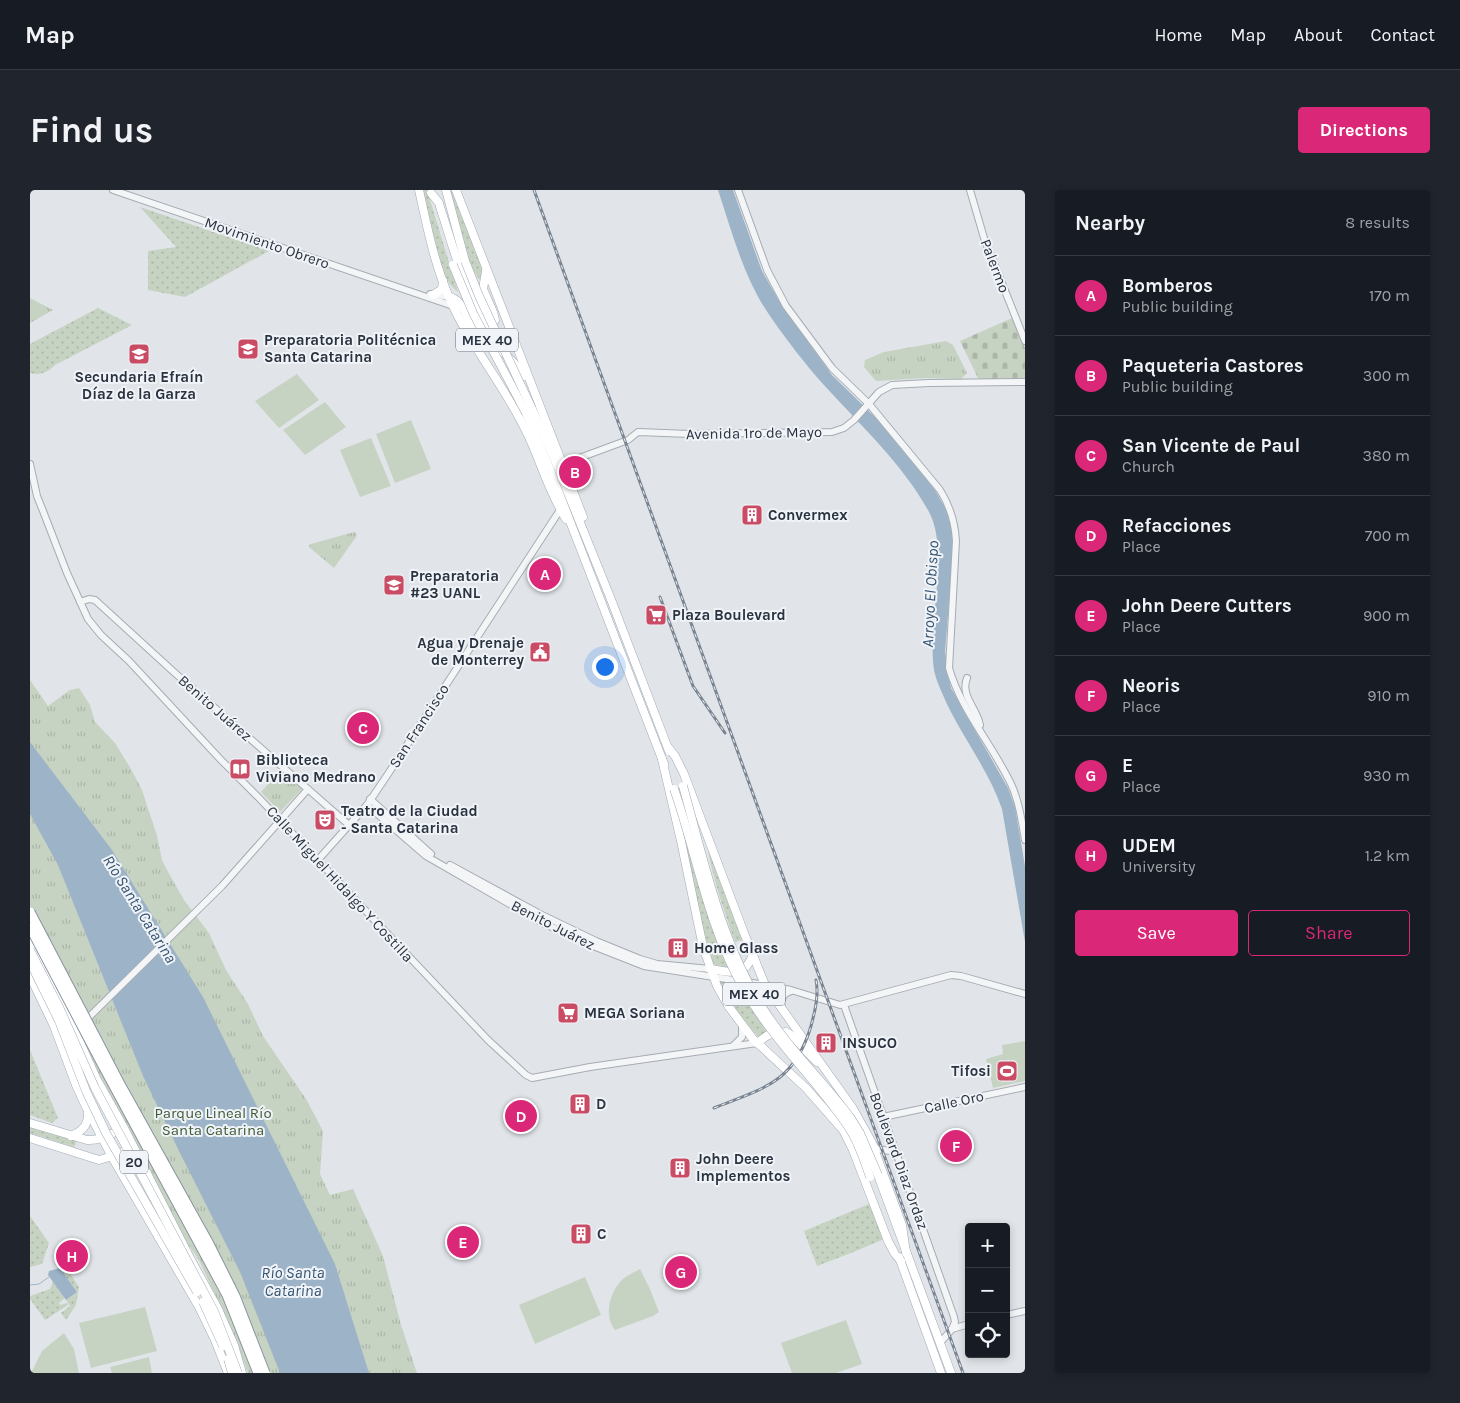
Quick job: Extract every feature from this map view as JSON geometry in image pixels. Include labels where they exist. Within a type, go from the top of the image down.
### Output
[{"type":"highway","points":[[30,912],[121,1086],[209,1244],[238,1304],[265,1373]]},
{"type":"highway","points":[[30,927],[227,1295],[258,1373]]},
{"type":"main road","points":[[419,190],[432,249],[449,297],[453,306],[477,329]]},
{"type":"main road","name":"MEX 40","points":[[446,190],[465,261],[529,411],[547,462],[674,788],[720,938],[740,982],[770,1030],[849,1129],[861,1151],[874,1176],[906,1253],[951,1373]]},
{"type":"main road","points":[[455,190],[588,529],[596,562]]},
{"type":"main road","points":[[431,191],[439,203],[488,365],[536,452],[560,510],[574,532]]},
{"type":"main road","name":"MEX 40","points":[[431,191],[453,265],[470,307],[554,458],[596,562],[682,786],[720,917],[736,958],[749,986],[775,1025],[850,1117],[860,1133],[901,1261],[941,1373]]},
{"type":"main road","points":[[477,329],[492,324],[495,320],[494,312],[483,289],[486,276],[485,265]]},
{"type":"main road","points":[[433,295],[442,289],[443,282]]},
{"type":"main road","points":[[449,297],[460,302],[468,321],[512,360],[532,387]]},
{"type":"main road","points":[[488,365],[502,365],[512,360],[515,352],[514,339]]},
{"type":"main road","points":[[510,402],[507,388],[514,379],[526,380],[532,387]]},
{"type":"main road","points":[[668,747],[684,774],[743,930],[766,985],[858,1118],[872,1143],[902,1225],[906,1253]]},
{"type":"main road","points":[[662,760],[700,933],[712,973],[724,999],[757,1043],[806,1088],[836,1121],[847,1138],[894,1254],[901,1261]]},
{"type":"main road","name":"20","points":[[30,940],[112,1108],[218,1309],[229,1332],[242,1373]]},
{"type":"main road","name":"20","points":[[30,950],[60,1009],[95,1088],[214,1311],[238,1373]]},
{"type":"main road","points":[[712,973],[732,973],[742,970],[749,966],[753,955]]},
{"type":"main road","name":"20","points":[[30,962],[59,1021],[97,1115],[205,1305],[220,1337],[232,1373]]},
{"type":"main road","name":"20","points":[[30,976],[46,1008],[87,1109],[112,1157],[199,1307],[228,1373]]},
{"type":"main road","points":[[46,1008],[58,1004],[70,1012],[81,1016],[92,1015],[84,1035],[87,1058]]},
{"type":"main road","points":[[757,1043],[772,1034],[786,1032],[793,1036],[810,1056],[822,1066]]},
{"type":"main road","points":[[806,1088],[801,1078],[804,1068],[814,1064],[822,1066]]},
{"type":"main road","points":[[94,1122],[105,1122],[112,1114],[112,1108]]},
{"type":"main road","points":[[74,1137],[87,1124],[87,1109]]},
{"type":"main road","points":[[30,1124],[93,1141],[124,1128]]},
{"type":"main road","points":[[74,1137],[76,1147],[74,1152]]},
{"type":"main road","points":[[30,1138],[99,1160],[120,1170]]},
{"type":"main road","points":[[99,1160],[125,1151],[132,1144]]},
{"type":"main road","points":[[124,1178],[132,1170],[143,1166]]},
{"type":"street","name":"Movimiento Obrero","points":[[113,190],[453,306]]},
{"type":"street","points":[[738,190],[767,270],[778,294],[832,368],[868,405],[940,490],[951,512],[956,530],[956,555],[949,668],[956,686],[1011,784],[1019,809],[1025,840]]},
{"type":"street","name":"Palermo","points":[[970,190],[984,238],[1025,341]]},
{"type":"street","name":"Movimiento Obrero","points":[[422,294],[449,297]]},
{"type":"street","name":"Avenida 1ro de Mayo","points":[[563,464],[628,440],[638,432],[690,434],[822,433],[839,430],[854,420],[878,392],[892,385],[1025,382]]},
{"type":"street","name":"Calle Miguel Hidalgo Y Costilla","points":[[30,464],[40,503],[80,602],[88,619],[101,635],[129,661],[488,1040],[531,1078],[590,1067],[757,1043]]},
{"type":"street","name":"San Francisco","points":[[318,861],[369,802],[560,510]]},
{"type":"street","name":"Benito Juárez","points":[[80,602],[95,600],[349,825]]},
{"type":"street","points":[[967,678],[965,691],[978,716],[981,730]]},
{"type":"street","points":[[65,1056],[67,1047],[75,1032],[242,864],[308,789]]},
{"type":"street","name":"Benito Juárez","points":[[369,802],[431,854],[540,914],[626,956]]},
{"type":"street","name":"Benito Juárez","points":[[369,802],[426,856],[541,922],[626,956],[791,991]]},
{"type":"street","points":[[743,930],[766,980],[791,991],[839,1005],[951,975],[961,976],[1025,994]]},
{"type":"street","points":[[782,1010],[782,1000],[791,991]]},
{"type":"street","name":"Boulevard Diaz Ordaz","points":[[844,1004],[954,1316],[955,1322],[952,1329]]},
{"type":"street","points":[[729,1048],[736,1045],[741,1039],[743,1032],[742,1024]]},
{"type":"street","name":"Calle Oro","points":[[883,1117],[1025,1087]]},
{"type":"street","points":[[884,1150],[889,1142],[889,1132]]},
{"type":"street","points":[[872,1143],[877,1149],[898,1155]]},
{"type":"street","points":[[1010,1314],[1025,1311]]},
{"type":"street","points":[[954,1316],[965,1323]]},
{"type":"street","points":[[940,1343],[952,1329],[965,1325]]},
{"type":"green space","points":[[422,190],[427,190],[458,292],[443,273],[438,260],[433,245]]},
{"type":"green space","points":[[450,190],[483,271],[481,281],[471,265],[466,252]]},
{"type":"green space","points":[[140,207],[269,251],[185,297],[148,290],[148,251],[176,247]]},
{"type":"green space","points":[[30,298],[53,310],[30,323]]},
{"type":"green space","points":[[98,308],[132,325],[47,371],[40,374],[30,373],[30,344]]},
{"type":"green space","points":[[1012,318],[1025,348],[1025,379],[979,380],[960,341]]},
{"type":"green space","points":[[946,341],[953,345],[967,373],[961,379],[926,378],[876,381],[864,367],[865,360],[884,352]]},
{"type":"green space","points":[[297,374],[319,400],[279,428],[255,401]]},
{"type":"green space","points":[[325,402],[346,427],[305,455],[283,430]]},
{"type":"green space","points":[[411,420],[431,469],[395,483],[376,434]]},
{"type":"green space","points":[[371,438],[391,486],[360,497],[340,450]]},
{"type":"green space","points":[[354,532],[357,534],[356,537],[334,568],[310,548],[309,545],[311,544]]},
{"type":"green space","name":"Parque Lineal Río Santa Catarina","points":[[30,680],[48,706],[70,690],[79,688],[90,705],[95,722],[115,743],[131,769],[142,790],[157,836],[162,860],[167,870],[184,900],[209,933],[226,970],[248,1004],[263,1036],[306,1099],[323,1131],[320,1174],[330,1195],[353,1189],[383,1256],[401,1325],[417,1373],[248,1373],[233,1334],[199,1260],[125,1153],[103,1112],[30,941]]},
{"type":"green space","points":[[281,770],[303,788],[280,812],[261,792]]},
{"type":"green space","points":[[679,808],[710,919],[729,969],[713,964],[698,910],[678,818]]},
{"type":"green space","points":[[707,846],[743,940],[735,942],[716,883]]},
{"type":"green space","points":[[717,980],[736,983],[767,1031],[758,1037],[731,1004]]},
{"type":"green space","name":"Tifosi","points":[[1025,1041],[1025,1081],[993,1088],[986,1059],[1003,1054],[1002,1045]]},
{"type":"green space","points":[[30,1050],[58,1118],[52,1123],[30,1115]]},
{"type":"green space","points":[[30,1125],[76,1140],[76,1144],[74,1147],[30,1133]]},
{"type":"green space","points":[[869,1204],[884,1239],[817,1266],[804,1231]]},
{"type":"green space","points":[[30,1216],[49,1243],[42,1264],[30,1267]]},
{"type":"green space","points":[[63,1262],[79,1287],[76,1305],[66,1320],[61,1313],[70,1306],[66,1300],[77,1292],[57,1264]]},
{"type":"green space","points":[[640,1269],[659,1312],[615,1330],[609,1312],[613,1293],[622,1280]]},
{"type":"green space","points":[[585,1277],[601,1315],[535,1344],[519,1305]]},
{"type":"green space","points":[[53,1282],[65,1298],[59,1303],[60,1305],[67,1303],[68,1305],[45,1320],[30,1299],[30,1296],[50,1289]]},
{"type":"green space","points":[[145,1307],[157,1351],[91,1368],[79,1323]]},
{"type":"green space","points":[[846,1320],[862,1364],[836,1373],[792,1373],[781,1343]]},
{"type":"green space","points":[[64,1333],[74,1349],[79,1373],[31,1373],[42,1351]]},
{"type":"green space","points":[[149,1357],[152,1373],[112,1373],[110,1367]]},
{"type":"water","points":[[718,190],[733,190],[762,271],[782,306],[832,375],[877,419],[935,490],[947,511],[953,532],[945,652],[951,688],[1008,788],[1015,807],[1025,866],[1025,942],[1002,809],[990,781],[946,702],[934,670],[933,631],[938,547],[935,528],[929,512],[894,461],[816,376],[770,316],[746,271]]},
{"type":"water","name":"Río Santa Catarina","points":[[30,742],[112,850],[203,997],[335,1264],[369,1373],[280,1373],[240,1272],[143,1076],[58,865],[30,814]]},
{"type":"water","points":[[60,1268],[77,1292],[66,1300],[48,1275],[49,1271]]},
{"type":"waterway","points":[[30,1285],[39,1284],[49,1277]]},
{"type":"railway","points":[[534,190],[963,1373]]},
{"type":"railway","points":[[660,597],[693,686],[725,733]]},
{"type":"railway","points":[[714,1108],[748,1095],[775,1081],[796,1060],[811,1026],[817,997],[816,980]]},
{"type":"place","name":"Preparatoria Politécnica Santa Catarina","points":[[248,349]]},
{"type":"place","name":"Secundaria Efraín Díaz de la Garza","points":[[139,354]]},
{"type":"place","name":"Paqueteria Castores","points":[[575,472]]},
{"type":"place","name":"Convermex","points":[[752,515]]},
{"type":"place","name":"Bomberos","points":[[545,574]]},
{"type":"place","name":"Preparatoria #23 UANL","points":[[394,585]]},
{"type":"place","name":"Plaza Boulevard","points":[[656,615]]},
{"type":"place","name":"Agua y Drenaje de Monterrey","points":[[540,652]]},
{"type":"place","name":"San Vicente de Paul","points":[[363,728]]},
{"type":"place","name":"Biblioteca Viviano Medrano","points":[[240,769]]},
{"type":"place","name":"Teatro de la Ciudad - Santa Catarina","points":[[325,820]]},
{"type":"place","name":"Home Glass","points":[[678,948]]},
{"type":"place","name":"MEGA Soriana","points":[[568,1013]]},
{"type":"place","name":"INSUCO","points":[[826,1043]]},
{"type":"place","name":"Tifosi","points":[[1007,1071]]},
{"type":"place","name":"D","points":[[580,1104]]},
{"type":"place","name":"Refacciones","points":[[521,1116]]},
{"type":"place","name":"Neoris","points":[[956,1146]]},
{"type":"place","name":"John Deere Implementos","points":[[680,1168]]},
{"type":"place","name":"C","points":[[581,1234]]},
{"type":"place","name":"John Deere Cutters","points":[[463,1242]]},
{"type":"place","name":"UDEM","points":[[72,1256]]},
{"type":"place","name":"E","points":[[681,1272]]},
{"type":"water label","name":"Arroyo El Obispo","points":[[930,594]]}]
